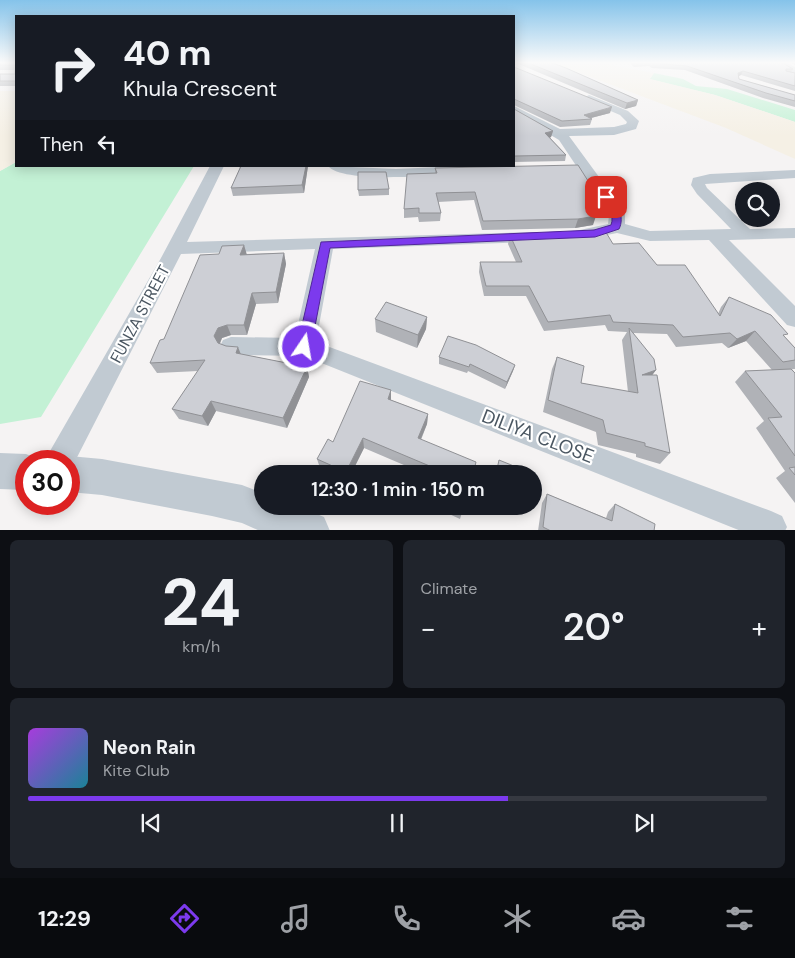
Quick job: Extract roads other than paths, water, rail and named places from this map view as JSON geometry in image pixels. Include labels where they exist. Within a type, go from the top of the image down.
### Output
[{"type":"street","points":[[558,133],[614,131],[632,126],[633,121],[624,113],[580,95]]},
{"type":"street","points":[[515,110],[558,133],[613,206],[617,215],[616,227]]},
{"type":"street","name":"FUNZA STREET","points":[[66,450],[216,167]]},
{"type":"street","points":[[337,167],[347,171],[372,172],[478,170]]},
{"type":"street","points":[[565,167],[584,167]]},
{"type":"street","points":[[747,235],[702,190],[698,185],[698,181],[710,178],[795,174]]},
{"type":"street","points":[[566,236],[595,233],[616,227],[650,236],[795,233]]},
{"type":"street","points":[[175,248],[547,236]]},
{"type":"street","points":[[715,236],[795,319]]},
{"type":"street","points":[[304,347],[325,244]]},
{"type":"street","name":"DILIYA CLOSE","points":[[230,346],[304,347],[771,527]]},
{"type":"street","points":[[0,471],[15,472]]},
{"type":"street","points":[[80,475],[102,477],[212,497],[250,507],[310,530]]}]
